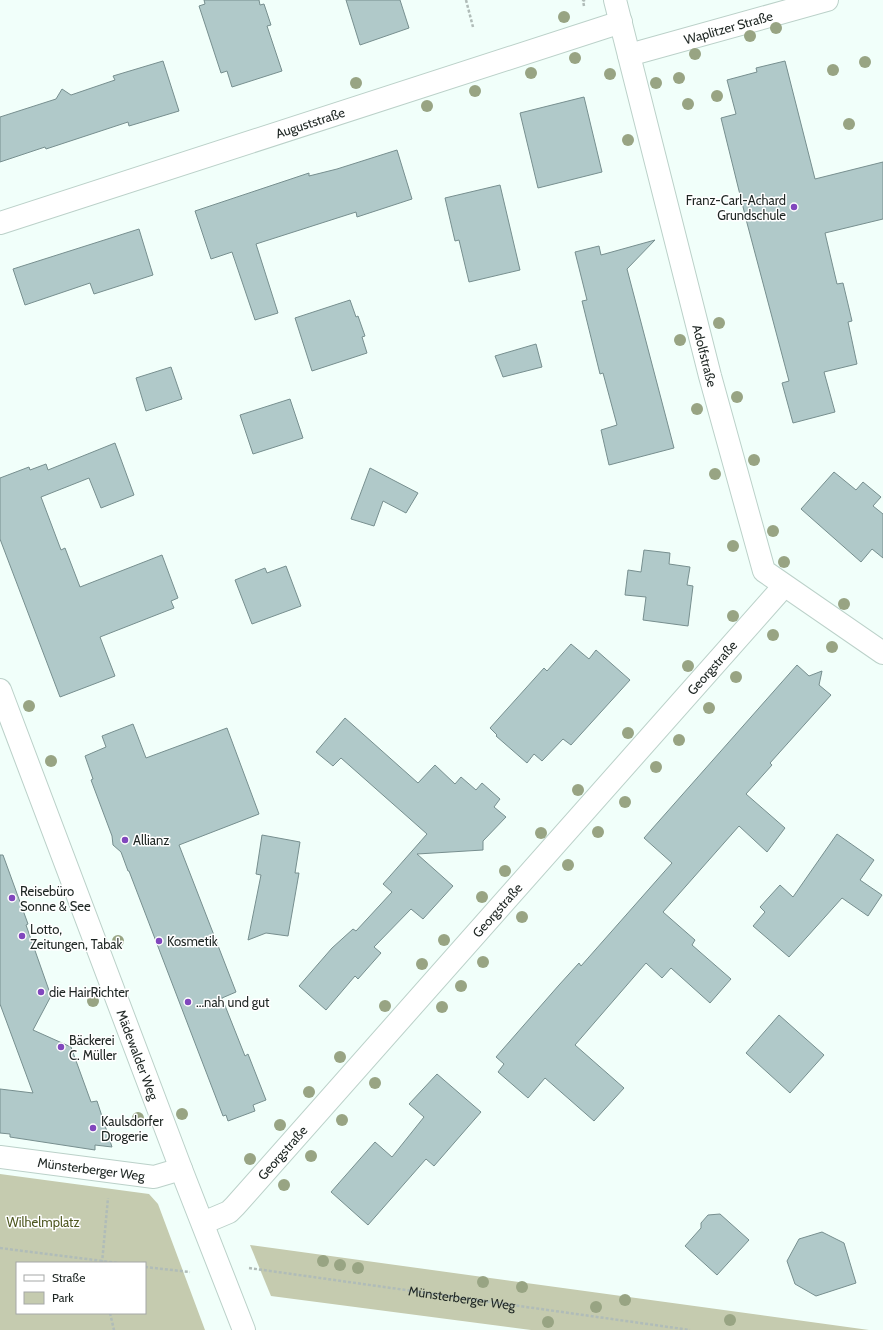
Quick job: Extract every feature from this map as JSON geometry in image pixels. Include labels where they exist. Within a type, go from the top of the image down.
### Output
[{"type":"street","name":"Adolfstraße","points":[[615,0],[710,376],[764,571],[883,653]]},
{"type":"street","name":"Waplitzer Straße","points":[[628,55],[827,0]]},
{"type":"street","name":"Auguststraße","points":[[0,223],[621,22]]},
{"type":"street","name":"Georgstraße","points":[[203,1223],[229,1212],[235,1206],[784,586]]},
{"type":"street","name":"Mädewalder Weg","points":[[0,690],[181,1169],[244,1330]]},
{"type":"street","name":"Münsterberger Weg","points":[[0,1157],[154,1178],[181,1169]]},
{"type":"path","points":[[466,0],[473,27]]},
{"type":"path","points":[[0,1248],[102,1262],[108,1197]]},
{"type":"path","points":[[146,1266],[190,1272]]},
{"type":"path","name":"Münsterberger Weg","points":[[245,1270],[250,1268],[690,1330]]},
{"type":"path","points":[[110,1314],[114,1330]]},
{"type":"green space","name":"Wilhelmplatz","points":[[0,1174],[149,1194],[158,1204],[205,1330],[0,1330]]},
{"type":"green space","points":[[250,1245],[869,1330],[531,1330],[271,1296]]},
{"type":"building","points":[[204,0],[259,0],[260,5],[264,4],[271,25],[267,26],[282,71],[232,87],[227,71],[221,73],[199,6],[205,4]]},
{"type":"building","points":[[346,0],[400,0],[409,28],[360,45]]},
{"type":"building","points":[[163,61],[179,111],[129,126],[128,122],[46,149],[45,147],[0,162],[0,117],[56,99],[62,89],[71,95],[115,80],[113,76]]},
{"type":"building","points":[[785,61],[815,179],[883,162],[883,219],[825,233],[837,284],[843,283],[852,321],[848,322],[857,364],[824,372],[835,412],[793,423],[782,383],[789,381],[721,118],[736,114],[727,80],[757,72],[756,68]]},
{"type":"building","points":[[584,97],[602,172],[538,188],[520,113]]},
{"type":"building","points":[[397,150],[412,199],[357,217],[356,212],[256,244],[278,313],[255,320],[232,252],[211,259],[195,211],[309,173],[309,176],[337,169]]},
{"type":"building","points":[[500,185],[520,270],[469,282],[459,240],[455,241],[445,198]]},
{"type":"building","points":[[139,229],[153,275],[94,294],[90,283],[25,305],[13,269]]},
{"type":"building","points":[[655,240],[627,269],[674,448],[609,465],[601,430],[617,425],[603,373],[600,374],[582,301],[587,300],[575,252],[599,246],[601,255]]},
{"type":"building","points":[[350,300],[356,317],[358,316],[365,336],[362,337],[367,353],[312,371],[295,318]]},
{"type":"building","points":[[536,344],[542,367],[503,377],[495,356]]},
{"type":"building","points":[[171,367],[182,399],[146,411],[136,378]]},
{"type":"building","points":[[290,399],[303,438],[253,454],[240,415]]},
{"type":"building","points":[[115,443],[134,495],[101,508],[89,478],[41,497],[61,550],[65,548],[80,587],[162,555],[178,598],[171,601],[174,608],[100,637],[115,676],[60,697],[0,539],[0,478],[29,467],[30,470],[46,464],[48,470]]},
{"type":"building","points":[[370,468],[418,493],[406,513],[383,501],[374,526],[351,519]]},
{"type":"building","points":[[834,472],[856,490],[863,482],[881,497],[873,506],[883,514],[883,558],[872,549],[861,562],[801,509]]},
{"type":"building","points":[[644,550],[670,553],[669,564],[690,567],[687,585],[693,586],[688,626],[643,620],[646,597],[625,595],[628,570],[641,572]]},
{"type":"building","points":[[286,566],[301,606],[252,624],[235,580],[265,568],[267,573]]},
{"type":"building","points":[[571,644],[589,659],[596,650],[630,680],[571,745],[563,739],[542,761],[534,754],[527,763],[496,736],[497,735],[490,728],[544,668],[547,671]]},
{"type":"building","points":[[797,665],[809,676],[822,671],[819,685],[831,695],[770,763],[772,765],[746,794],[785,828],[767,852],[739,826],[663,912],[695,940],[692,945],[731,979],[710,1003],[671,968],[662,978],[646,963],[575,1045],[624,1088],[594,1121],[545,1078],[528,1098],[498,1072],[504,1064],[496,1057],[579,963],[581,966],[672,863],[644,838]]},
{"type":"building","points":[[345,718],[418,783],[435,765],[455,784],[461,777],[476,790],[482,783],[500,799],[494,807],[506,817],[483,841],[483,850],[417,854],[453,886],[423,919],[411,909],[374,947],[381,953],[358,979],[355,976],[326,1010],[299,986],[332,948],[353,929],[356,931],[392,892],[383,884],[427,834],[341,758],[333,766],[316,752]]},
{"type":"building","points":[[133,724],[146,758],[227,728],[259,814],[179,845],[236,992],[222,998],[245,1056],[248,1054],[266,1100],[253,1105],[255,1111],[228,1121],[226,1115],[223,1116],[129,871],[121,852],[113,845],[112,836],[91,780],[93,779],[85,756],[106,747],[102,736]]},
{"type":"building","points":[[837,834],[874,860],[860,880],[882,895],[868,916],[842,898],[789,957],[753,926],[765,912],[760,907],[780,885],[793,897]]},
{"type":"building","points":[[262,835],[300,842],[295,873],[299,873],[288,936],[266,933],[248,940],[261,875],[256,874]]},
{"type":"building","points":[[0,855],[3,855],[28,924],[26,925],[51,996],[33,1030],[71,1047],[91,1102],[97,1101],[112,1147],[95,1145],[95,1150],[10,1137],[10,1134],[0,1133],[0,1089],[33,1093],[0,1004]]},
{"type":"building","points":[[779,1015],[824,1055],[790,1093],[746,1053]]},
{"type":"building","points":[[437,1074],[481,1112],[434,1166],[426,1159],[368,1225],[331,1192],[375,1142],[392,1157],[424,1117],[409,1104]]},
{"type":"building","points":[[720,1214],[749,1240],[717,1275],[685,1246],[701,1228],[701,1223],[708,1215]]},
{"type":"building","points":[[822,1232],[844,1243],[856,1283],[816,1296],[795,1284],[787,1261],[799,1239]]},
{"type":"place","name":"Franz-Carl-Achard Grundschule","points":[[794,207]]},
{"type":"place","name":"Allianz","points":[[125,840]]},
{"type":"place","name":"Reisebüro Sonne & See","points":[[12,898]]},
{"type":"place","name":"Lotto, Zeitungen, Tabak","points":[[22,936]]},
{"type":"place","name":"Kosmetik","points":[[159,941]]},
{"type":"place","name":"die HairRichter","points":[[41,992]]},
{"type":"place","name":"...nah und gut","points":[[188,1002]]},
{"type":"place","name":"Bäckerei C. Müller","points":[[61,1047]]},
{"type":"place","name":"Kaulsdorfer Drogerie","points":[[93,1128]]}]
